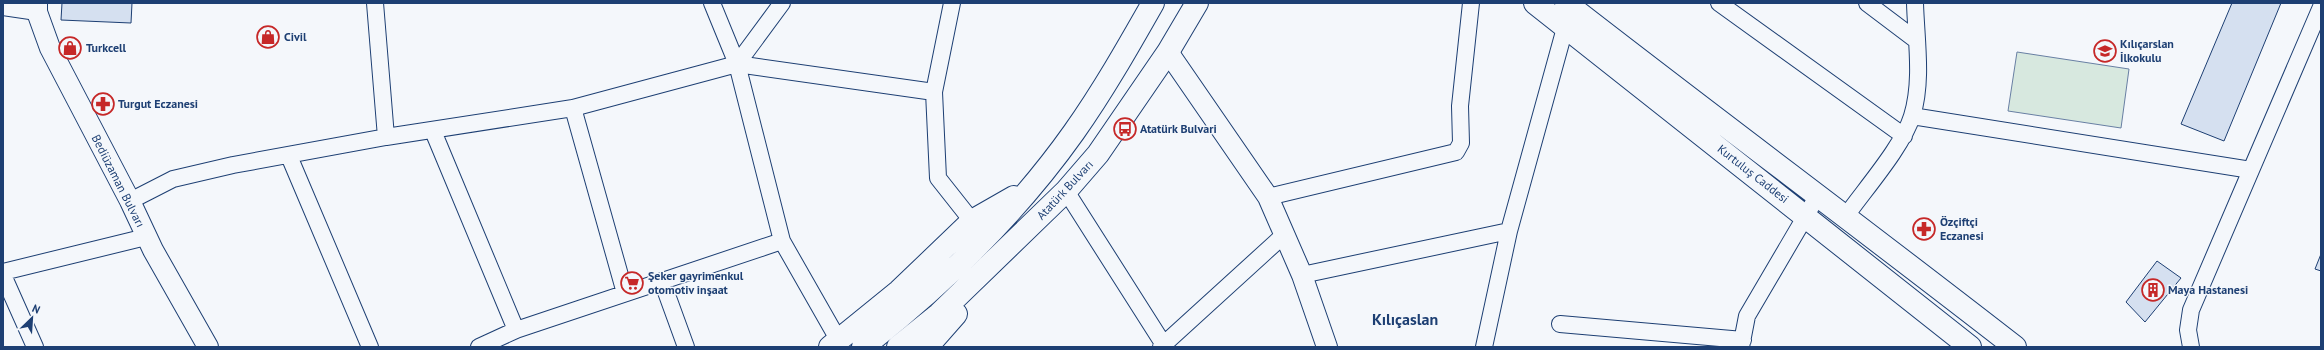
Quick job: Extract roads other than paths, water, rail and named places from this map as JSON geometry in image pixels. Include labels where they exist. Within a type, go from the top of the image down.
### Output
[{"type":"main road","points":[[863,347],[912,309],[987,235],[1030,187],[1074,132],[1153,3]]},
{"type":"main road","name":"Atatürk Bulvarı","points":[[898,347],[940,314],[1066,191],[1098,154],[1168,52],[1197,3]]},
{"type":"main road","name":"Kurtuluş Caddesi","points":[[1535,3],[1565,28],[1806,215],[1970,347]]},
{"type":"main road","points":[[1566,3],[1676,89],[1846,216],[2015,347]]},
{"type":"main road","points":[[834,344],[899,291],[972,221],[1030,187]]},
{"type":"main road","points":[[926,347],[1066,191]]},
{"type":"street","points":[[375,3],[386,137]]},
{"type":"street","points":[[712,3],[737,64],[782,241],[834,344]]},
{"type":"street","points":[[737,64],[782,3]]},
{"type":"street","points":[[952,3],[934,92],[938,178],[972,221]]},
{"type":"street","points":[[1268,197],[1456,152],[1461,143],[1460,106],[1471,3]]},
{"type":"street","points":[[1719,3],[1904,136]]},
{"type":"street","points":[[1867,3],[1916,40]]},
{"type":"street","points":[[1846,216],[1904,136],[1912,116],[1918,87],[1915,3]]},
{"type":"street","points":[[3,7],[37,7]]},
{"type":"street","name":"Bediüzaman Bulvarı","points":[[37,7],[50,48],[130,201],[146,237],[208,347]]},
{"type":"street","points":[[2191,347],[2188,330],[2191,310],[2321,7]]},
{"type":"street","points":[[1484,347],[1509,231],[1565,28]]},
{"type":"street","points":[[1168,52],[1268,197],[1302,274],[1328,347]]},
{"type":"street","points":[[130,201],[172,179],[386,137],[573,108],[737,64],[934,92]]},
{"type":"street","points":[[573,108],[625,293]]},
{"type":"street","points":[[1912,116],[2251,170]]},
{"type":"street","points":[[432,131],[516,330]]},
{"type":"street","points":[[289,156],[370,347]]},
{"type":"street","points":[[1066,191],[1162,346],[1285,234]]},
{"type":"street","points":[[1560,324],[1742,344],[1747,316],[1818,195]]},
{"type":"street","points":[[1302,274],[1509,231]]},
{"type":"street","points":[[35,347],[3,273],[146,237]]},
{"type":"street","points":[[479,347],[516,330],[782,241]]},
{"type":"street","points":[[662,281],[686,347]]},
{"type":"place","name":"Civil","points":[[268,37]]},
{"type":"place","name":"Turkcell","points":[[70,48]]},
{"type":"place","name":"Kılıçarslan İlkokulu","points":[[2105,51]]},
{"type":"place","name":"Turgut Eczanesi","points":[[103,104]]},
{"type":"place","name":"Atatürk Bulvari","points":[[1125,129]]},
{"type":"place","name":"Özçiftçi Eczanesi","points":[[1924,229]]},
{"type":"place","name":"Şeker gayrimenkul otomotiv inşaat","points":[[632,283]]},
{"type":"place","name":"Maya Hastanesi","points":[[2153,290]]},
{"type":"district","name":"Kılıçaslan","points":[[1405,319]]}]
